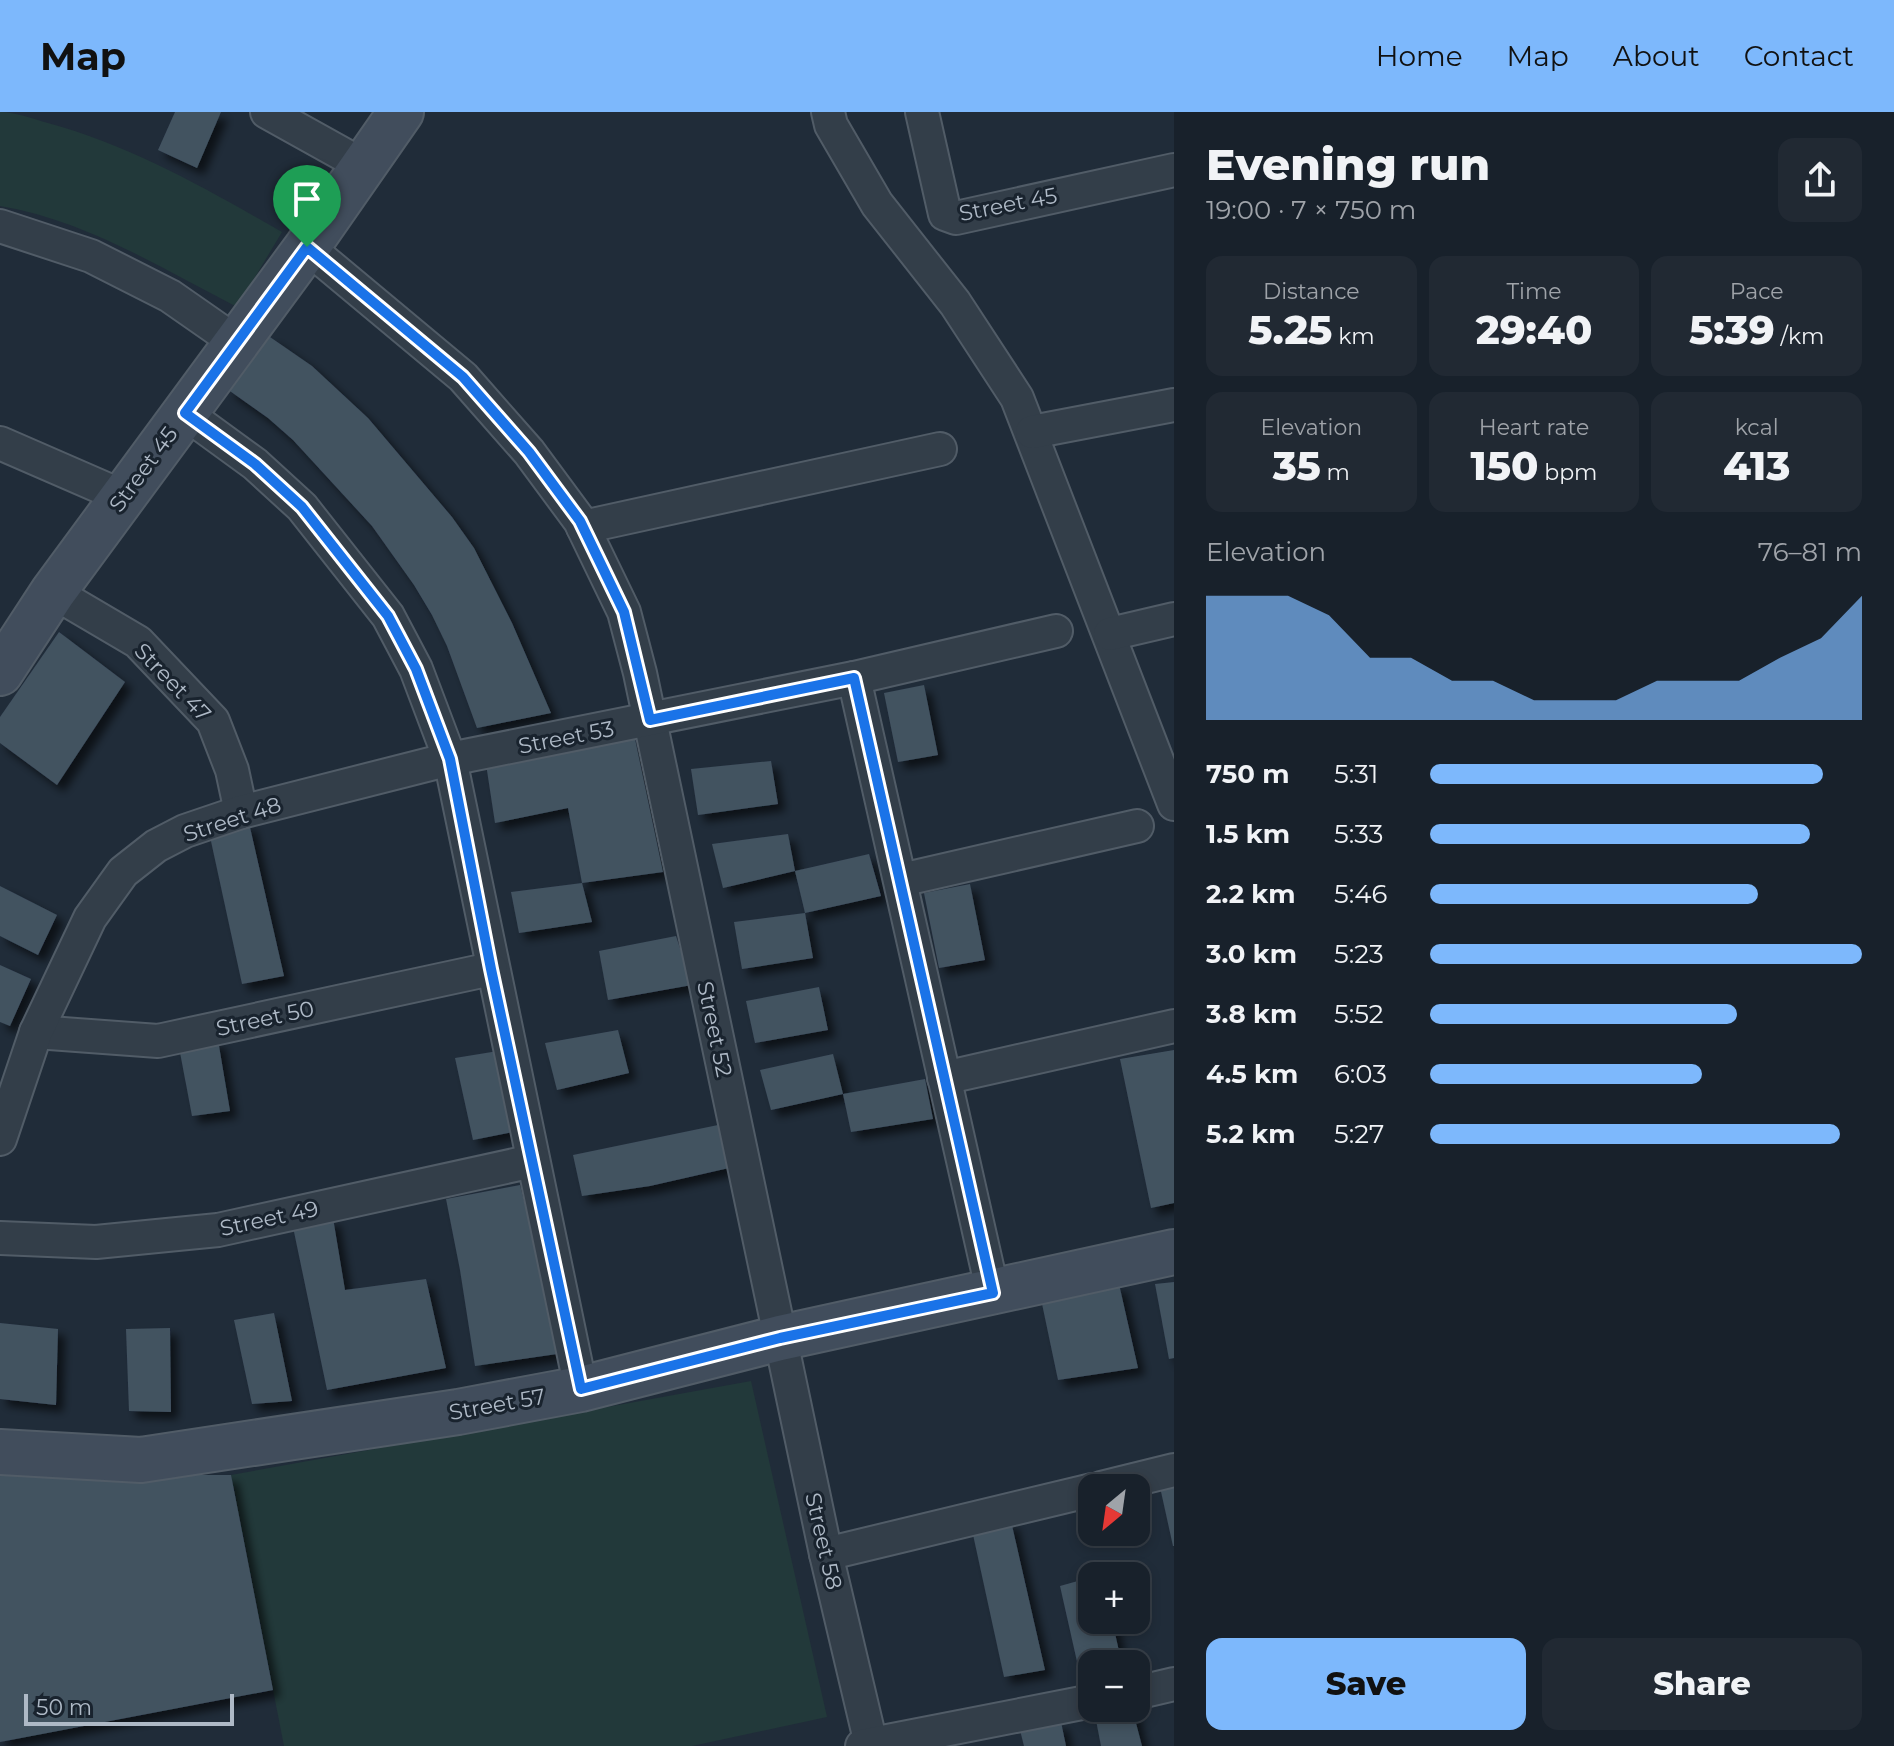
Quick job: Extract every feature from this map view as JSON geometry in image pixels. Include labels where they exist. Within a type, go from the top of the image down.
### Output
[{"type":"street","points":[[267,112],[364,166]]},
{"type":"street","name":"Street 45","points":[[2,667],[53,592],[307,247],[401,112]]},
{"type":"street","points":[[828,112],[831,125],[877,204],[955,303],[1017,398],[1174,804]]},
{"type":"street","name":"Street 45","points":[[922,112],[945,214],[956,218],[1174,170]]},
{"type":"street","points":[[0,226],[91,256],[170,296],[236,342]]},
{"type":"street","name":"Street 52","points":[[307,247],[463,377],[529,452],[583,527],[624,612],[650,720],[780,1338]]},
{"type":"street","points":[[1032,432],[1174,405]]},
{"type":"street","points":[[185,413],[255,464],[302,507],[388,616],[416,669],[450,759],[491,969],[581,1389]]},
{"type":"street","points":[[0,443],[124,497]]},
{"type":"street","points":[[583,527],[940,449]]},
{"type":"street","name":"Street 47","points":[[53,592],[138,642],[213,721],[232,770],[241,812]]},
{"type":"street","points":[[1110,634],[1174,619]]},
{"type":"street","name":"Street 53","points":[[450,759],[854,678],[1056,631]]},
{"type":"street","points":[[854,678],[993,1293]]},
{"type":"street","name":"Street 48","points":[[0,1139],[36,1032],[90,918],[123,872],[156,846],[185,831],[241,812],[450,759]]},
{"type":"street","points":[[901,880],[1137,826]]},
{"type":"street","name":"Street 50","points":[[36,1032],[158,1041],[491,969]]},
{"type":"street","points":[[944,1078],[1174,1026]]},
{"type":"street","name":"Street 49","points":[[0,1238],[96,1242],[218,1230],[533,1161]]},
{"type":"street","name":"Street 57","points":[[0,1452],[141,1460],[458,1412],[581,1389],[780,1338],[1174,1252]]},
{"type":"street","name":"Street 58","points":[[780,1338],[867,1745]]},
{"type":"street","points":[[1150,1476],[1174,1470]]},
{"type":"street","points":[[826,1554],[1078,1493]]},
{"type":"street","points":[[1150,1690],[1174,1684]]},
{"type":"street","points":[[867,1745],[1078,1704]]},
{"type":"green space","points":[[0,112],[79,133],[139,156],[282,232],[237,307],[92,234],[62,222],[0,206]]},
{"type":"green space","points":[[751,1381],[827,1717],[692,1746],[284,1746],[231,1475]]},
{"type":"building","points":[[175,112],[221,112],[197,168],[158,150]]},
{"type":"building","points":[[270,337],[312,366],[368,418],[452,517],[474,548],[512,623],[551,713],[477,728],[447,646],[432,615],[372,526],[293,440],[227,389]]},
{"type":"building","points":[[59,632],[125,682],[57,785],[0,743],[0,717]]},
{"type":"building","points":[[924,685],[938,755],[898,762],[884,693]]},
{"type":"building","points":[[635,739],[663,872],[582,883],[568,808],[495,823],[486,764]]},
{"type":"building","points":[[771,761],[778,804],[698,815],[691,769]]},
{"type":"building","points":[[249,823],[284,976],[242,984],[209,832]]},
{"type":"building","points":[[788,834],[795,871],[723,888],[712,844]]},
{"type":"building","points":[[869,854],[881,896],[805,913],[795,871]]},
{"type":"building","points":[[582,883],[592,922],[519,933],[511,892]]},
{"type":"building","points":[[970,884],[985,960],[939,968],[924,893]]},
{"type":"building","points":[[0,886],[57,915],[38,955],[0,936]]},
{"type":"building","points":[[805,913],[813,958],[742,969],[734,922]]},
{"type":"building","points":[[676,936],[692,985],[608,1000],[599,951]]},
{"type":"building","points":[[0,965],[31,979],[10,1026],[0,1022]]},
{"type":"building","points":[[819,987],[828,1030],[755,1043],[746,1001]]},
{"type":"building","points":[[618,1030],[629,1073],[557,1090],[545,1043]]},
{"type":"building","points":[[218,1040],[230,1111],[192,1116],[179,1047]]},
{"type":"building","points":[[1174,1050],[1174,1203],[1151,1208],[1120,1059]]},
{"type":"building","points":[[498,1051],[513,1132],[473,1140],[455,1058]]},
{"type":"building","points":[[833,1054],[843,1094],[771,1110],[760,1070]]},
{"type":"building","points":[[925,1079],[933,1119],[851,1132],[843,1094]]},
{"type":"building","points":[[718,1125],[729,1168],[650,1186],[582,1196],[573,1155]]},
{"type":"building","points":[[520,1185],[557,1354],[475,1366],[446,1199]]},
{"type":"building","points":[[333,1218],[345,1290],[426,1279],[446,1368],[327,1390],[293,1227]]},
{"type":"building","points":[[1174,1282],[1174,1358],[1169,1359],[1155,1284]]},
{"type":"building","points":[[1119,1284],[1138,1368],[1058,1380],[1041,1299]]},
{"type":"building","points":[[274,1313],[292,1401],[252,1404],[234,1320]]},
{"type":"building","points":[[0,1323],[58,1329],[56,1405],[0,1399]]},
{"type":"building","points":[[170,1328],[171,1412],[129,1411],[126,1329]]},
{"type":"building","points":[[0,1470],[54,1475],[231,1475],[273,1690],[0,1742]]},
{"type":"building","points":[[1174,1484],[1174,1546],[1173,1546],[1160,1487]]},
{"type":"building","points":[[1011,1521],[1045,1670],[1004,1677],[972,1530]]},
{"type":"building","points":[[1078,1581],[1078,1634],[1115,1634],[1119,1650],[1078,1650],[1078,1666],[1060,1586]]},
{"type":"building","points":[[1061,1722],[1066,1746],[1024,1746],[1020,1730]]},
{"type":"building","points":[[1096,1722],[1136,1722],[1142,1746],[1101,1746]]},
{"type":"route","points":[[307,247],[463,377],[529,452],[580,521],[624,612],[650,720],[854,678],[993,1293],[780,1338],[581,1389],[491,969],[450,759],[416,669],[388,616],[302,507],[255,464],[185,413],[307,247]]}]
